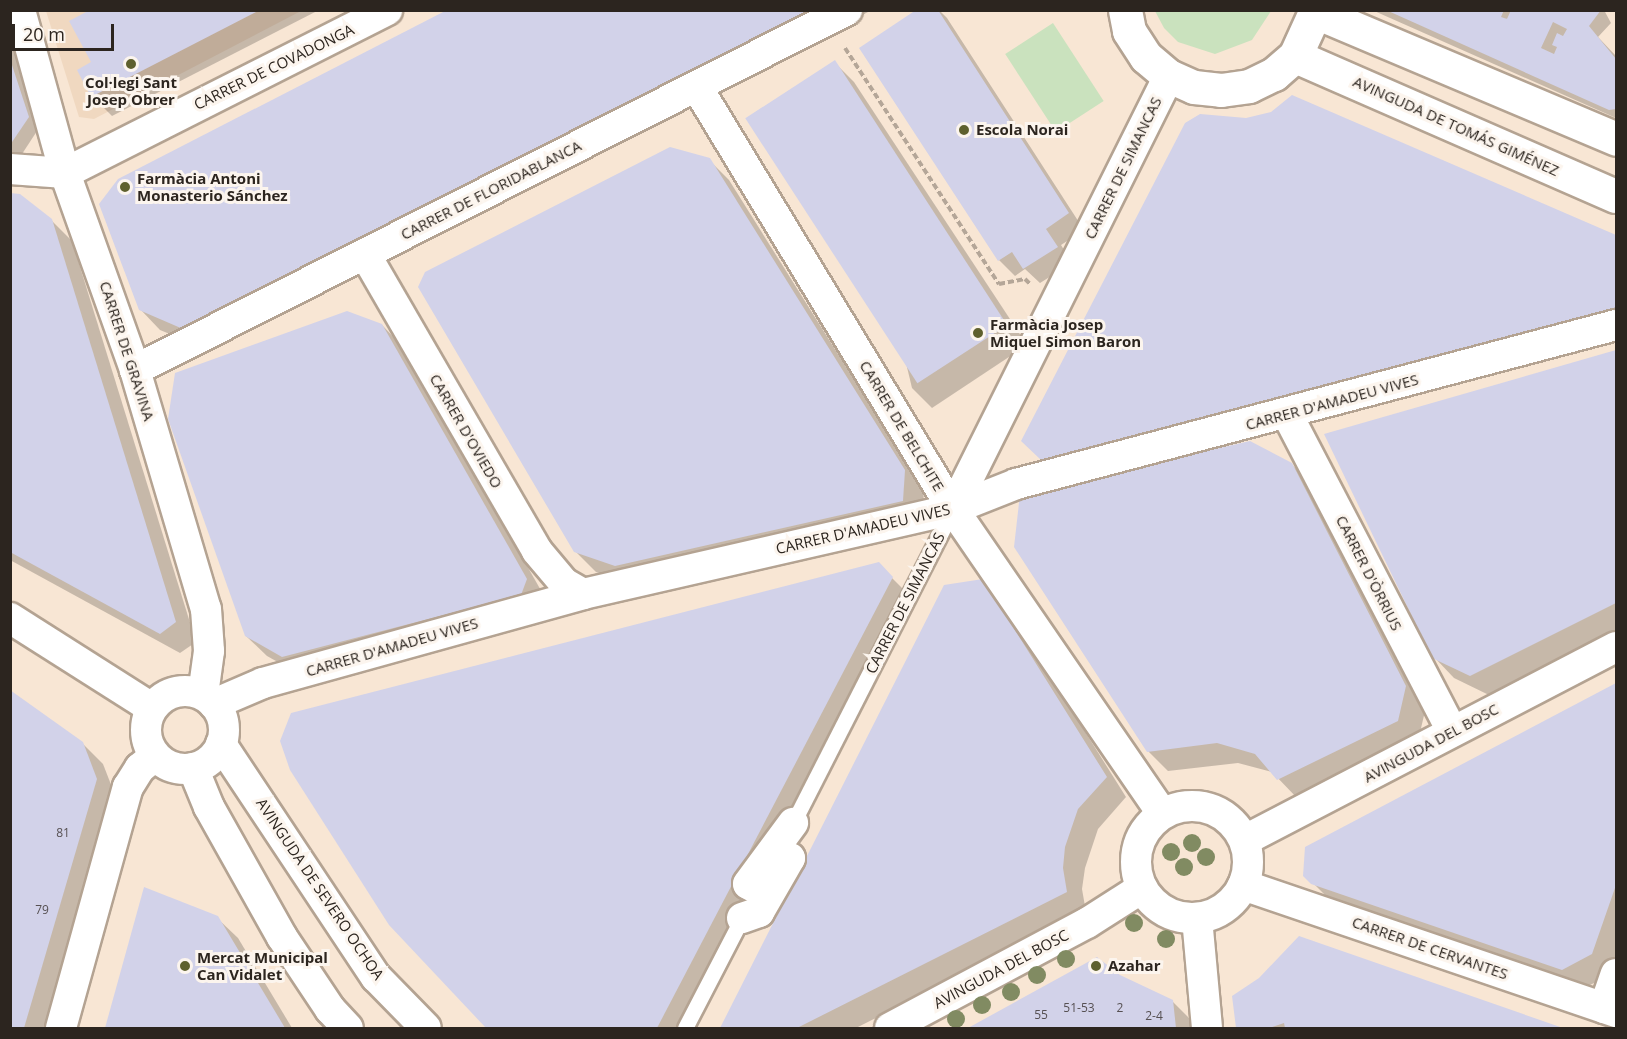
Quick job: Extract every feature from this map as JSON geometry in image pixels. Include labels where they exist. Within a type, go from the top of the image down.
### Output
[{"type":"street","name":"CARRER DE GRAVINA","points":[[20,10],[65,173],[135,370],[206,609],[209,700]]},
{"type":"street","name":"CARRER DE COVADONGA","points":[[65,173],[387,10]]},
{"type":"street","points":[[1125,10],[1129,31],[1146,57],[1169,76],[1194,87],[1221,90],[1249,86],[1274,74],[1295,56],[1316,11],[1617,139]]},
{"type":"street","name":"CARRER DE FLORIDABLANCA","points":[[135,370],[837,16]]},
{"type":"street","name":"AVINGUDA DE TOMÁS GIMÉNEZ","points":[[1295,56],[1617,196]]},
{"type":"street","name":"CARRER DE SIMANCAS","points":[[953,509],[1169,76]]},
{"type":"street","name":"CARRER DE BELCHITE","points":[[697,87],[953,509],[1163,814]]},
{"type":"street","points":[[10,169],[65,173]]},
{"type":"street","name":"CARRER D'OVIEDO","points":[[365,254],[537,551],[564,583],[583,594]]},
{"type":"street","name":"CARRER D'AMADEU VIVES","points":[[209,700],[583,594],[953,509],[1016,484],[1617,325]]},
{"type":"street","name":"CARRER D'ÒRRIUS","points":[[1287,414],[1452,731]]},
{"type":"street","points":[[10,618],[152,708]]},
{"type":"street","name":"AVINGUDA DEL BOSC","points":[[1245,840],[1617,646]]},
{"type":"street","points":[[176,692],[209,700],[223,720],[221,744],[206,763],[193,768],[166,765],[155,756],[145,730],[152,708],[176,692]]},
{"type":"street","name":"AVINGUDA DE SEVERO OCHOA","points":[[221,744],[376,977],[426,1029]]},
{"type":"street","points":[[61,1029],[128,787],[140,768],[155,756]]},
{"type":"street","points":[[193,768],[209,807],[282,937],[339,1019]]},
{"type":"street","points":[[1183,807],[1204,807],[1223,815],[1245,840],[1248,867],[1243,885],[1232,901],[1216,912],[1197,918],[1165,912],[1142,888],[1136,868],[1138,846],[1147,828],[1163,814],[1183,807]]},
{"type":"street","name":"CARRER DE SIMANCAS","points":[[742,918],[759,912],[790,858],[782,855],[757,888],[748,884],[793,823]]},
{"type":"street","name":"CARRER DE CERVANTES","points":[[1243,885],[1610,1010]]},
{"type":"street","name":"AVINGUDA DEL BOSC","points":[[890,1029],[1088,923],[1142,888]]},
{"type":"street","points":[[1197,918],[1207,1029]]},
{"type":"street","points":[[1610,1010],[1617,974]]},
{"type":"lane","name":"CARRER DE SIMANCAS","points":[[793,823],[953,509]]},
{"type":"lane","name":"CARRER DE SIMANCAS","points":[[685,1029],[742,918]]},
{"type":"path","points":[[837,16],[999,284],[1025,279],[1053,309]]},
{"type":"shaded area","name":"Col·legi Sant Josep Obrer","points":[[46,11],[301,11],[94,119],[79,117]]},
{"type":"green space","points":[[1155,11],[1271,11],[1252,40],[1215,54],[1178,42],[1164,28]]},
{"type":"green space","points":[[1053,23],[1104,101],[1056,132],[1005,54]]},
{"type":"building","points":[[90,10],[260,10],[91,97],[77,70],[91,62],[69,21]]},
{"type":"building","points":[[447,10],[813,10],[183,329],[139,310],[99,204],[118,179]]},
{"type":"building","name":"Escola Norai","points":[[916,10],[938,10],[1069,213],[1046,229],[1058,247],[1023,269],[1012,252],[998,261],[859,48]]},
{"type":"building","points":[[1386,10],[1504,10],[1501,17],[1507,19],[1511,10],[1601,10],[1589,26],[1616,59],[1616,109],[1609,110]],"holes":[[[1553,22],[1567,29],[1563,36],[1557,33],[1552,45],[1557,47],[1554,54],[1541,48]]]},
{"type":"building","points":[[10,59],[29,117],[10,145]]},
{"type":"building","points":[[835,60],[1007,325],[917,383],[745,118]]},
{"type":"building","points":[[1292,95],[1616,235],[1616,311],[1041,460],[1021,441],[1185,123],[1200,114],[1246,118],[1271,112]]},
{"type":"building","points":[[670,147],[710,158],[905,470],[903,501],[615,566],[574,552],[418,287],[425,272]]},
{"type":"building","points":[[10,193],[20,194],[52,219],[176,622],[160,634],[10,552]]},
{"type":"building","points":[[347,311],[382,324],[527,579],[521,595],[282,657],[245,636],[168,419],[175,373]]},
{"type":"building","points":[[1616,350],[1616,603],[1470,676],[1432,658],[1324,434]]},
{"type":"building","points":[[1250,441],[1292,463],[1406,686],[1398,721],[1277,780],[1255,754],[1217,743],[1147,752],[1014,547],[1020,494]]},
{"type":"building","points":[[879,562],[893,577],[657,1028],[486,1028],[389,925],[290,770],[280,741],[291,713]]},
{"type":"building","points":[[983,579],[1107,777],[1078,809],[1065,847],[1063,868],[1067,892],[797,1028],[720,1028],[944,585]]},
{"type":"building","points":[[1616,683],[1616,885],[1592,954],[1562,970],[1311,884],[1303,876],[1305,847]]},
{"type":"building","points":[[10,690],[83,742],[97,779],[24,1028],[10,1028]]},
{"type":"building","name":"Mercat Municipal Can Vidalet","points":[[144,887],[218,916],[285,1028],[105,1028]]},
{"type":"building","points":[[1299,936],[1563,1028],[1285,1028],[1284,1023],[1269,1028],[1236,1028],[1232,996],[1259,978]]},
{"type":"building","points":[[1097,957],[1120,975],[1173,1000],[1176,1028],[968,1028]]},
{"type":"place","name":"Col·legi Sant Josep Obrer","points":[[131,64]]},
{"type":"place","name":"Escola Norai","points":[[964,130]]},
{"type":"place","name":"Farmàcia Antoni Monasterio Sánchez","points":[[125,187]]},
{"type":"place","name":"Farmàcia Josep Miquel Simon Baron","points":[[978,333]]},
{"type":"place","name":"Mercat Municipal Can Vidalet","points":[[185,966]]},
{"type":"place","name":"Azahar","points":[[1096,966]]}]
